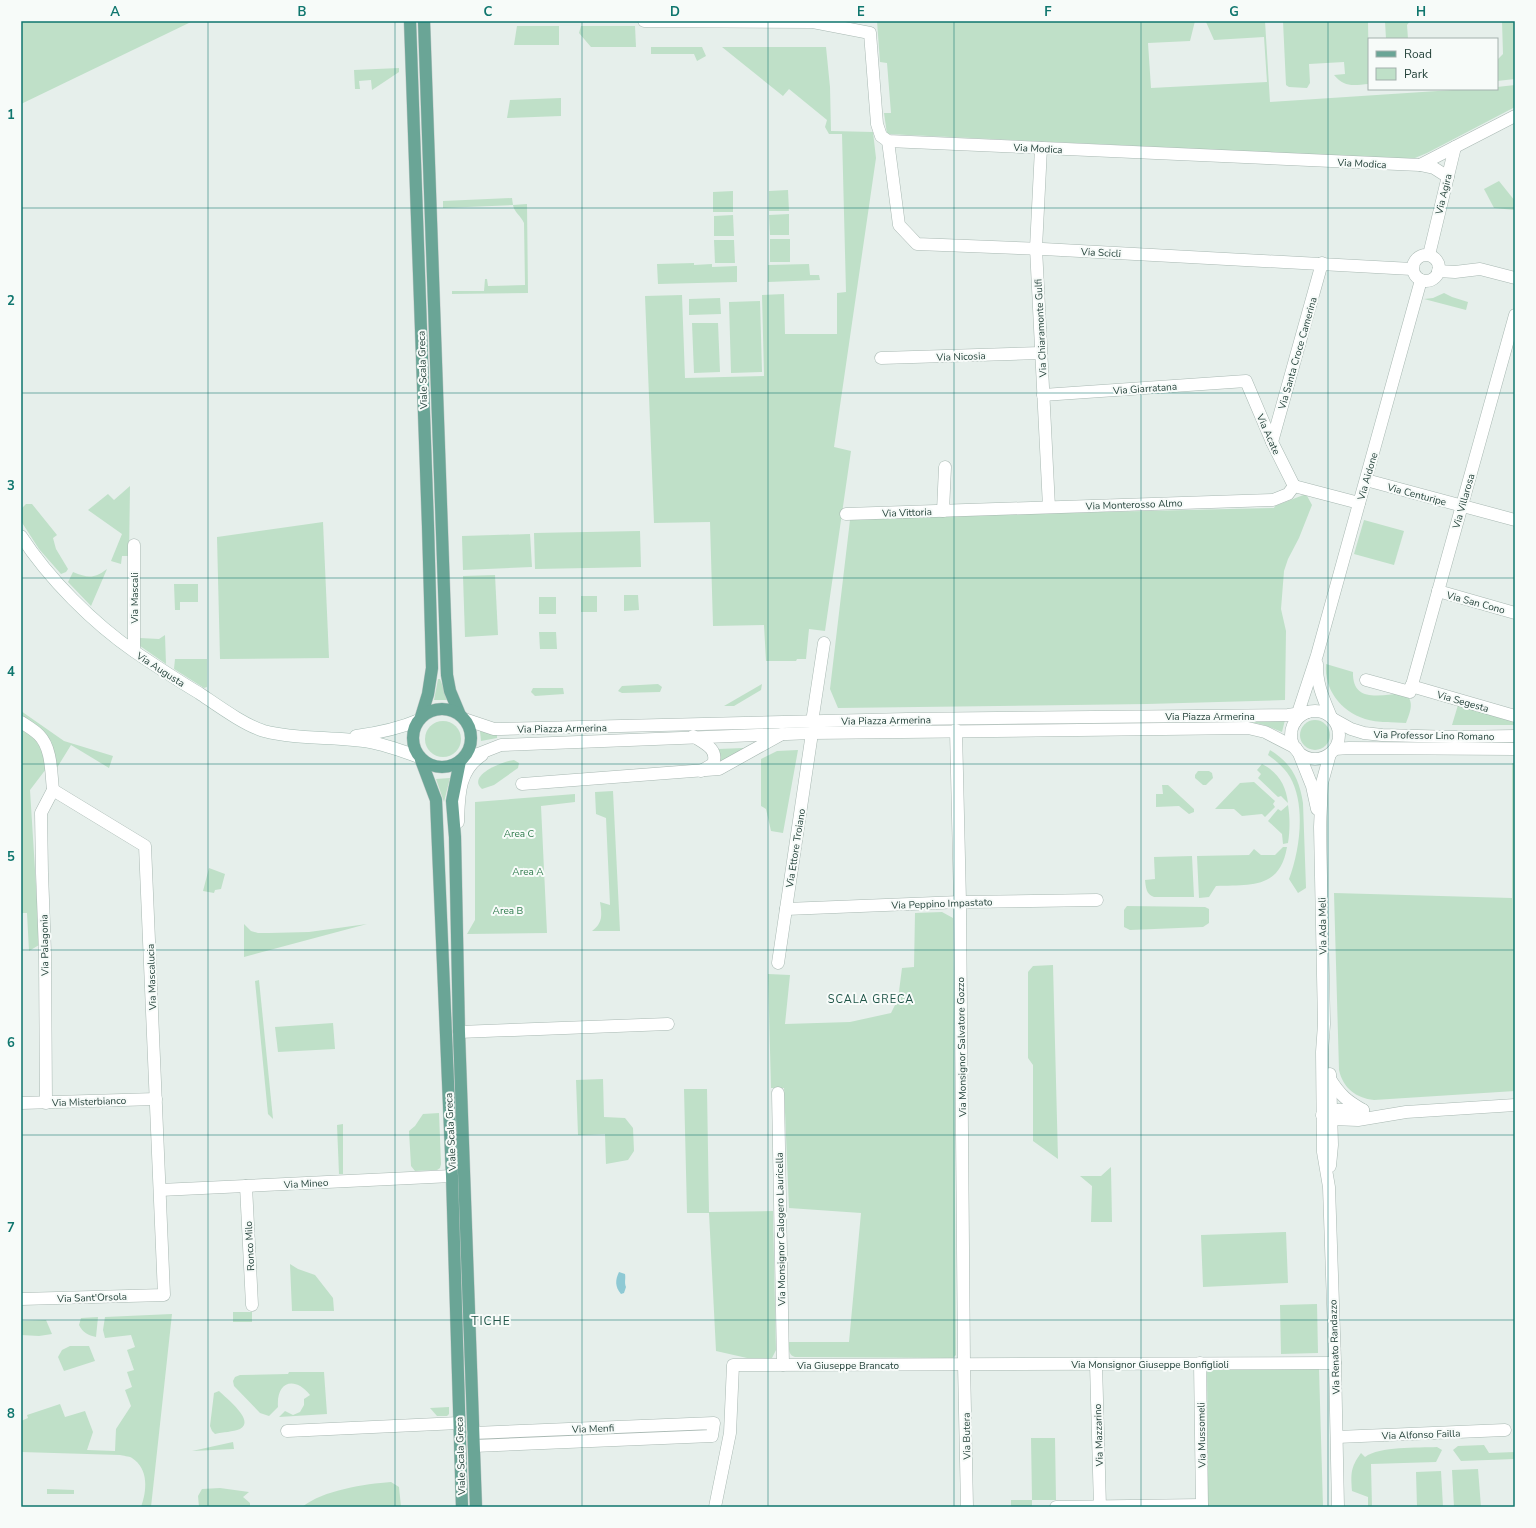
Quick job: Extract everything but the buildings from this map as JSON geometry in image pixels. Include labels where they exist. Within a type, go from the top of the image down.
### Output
[{"type":"main road","name":"Viale Scala Greca","points":[[410,21],[432,668],[428,694],[420,718]]},
{"type":"main road","name":"Viale Scala Greca","points":[[424,21],[447,675],[450,691],[462,717]]},
{"type":"main road","points":[[440,709],[447,709],[462,717],[470,730],[471,742],[467,753],[462,760],[454,765],[441,768],[427,764],[420,758],[415,751],[412,738],[415,725],[420,718],[433,710],[440,709]]},
{"type":"main road","name":"Viale Scala Greca","points":[[420,758],[436,800],[452,1176],[462,1507]]},
{"type":"main road","name":"Viale Scala Greca","points":[[462,760],[456,776],[452,802],[455,837],[458,1032],[476,1507]]},
{"type":"street","points":[[644,21],[813,22],[870,33],[876,124],[881,136],[888,141]]},
{"type":"street","name":"Via Modica","points":[[888,141],[1420,165],[1515,116]]},
{"type":"street","name":"Via Scicli","points":[[888,141],[899,225],[916,244],[1036,248],[1412,269]]},
{"type":"street","name":"Via Chiaramonte Gulfi","points":[[1041,148],[1036,248],[1049,507]]},
{"type":"street","name":"Via Agira","points":[[1429,255],[1455,148]]},
{"type":"street","points":[[1420,165],[1434,168],[1448,177]]},
{"type":"street","points":[[1424,255],[1429,255],[1432,256],[1438,263],[1438,271],[1434,278],[1426,281],[1421,280],[1415,276],[1412,269],[1414,261],[1424,255]]},
{"type":"street","name":"Via Santa Croce Camerina","points":[[1272,442],[1322,263]]},
{"type":"street","points":[[1438,271],[1455,272],[1480,269],[1515,278]]},
{"type":"street","name":"Via Aidone","points":[[1317,655],[1421,280]]},
{"type":"street","name":"Via Villarosa","points":[[1411,686],[1515,315]]},
{"type":"street","name":"Via Nicosia","points":[[881,358],[1041,353]]},
{"type":"street","name":"Via Acate","points":[[1246,381],[1272,442],[1294,486]]},
{"type":"street","name":"Via Giarratana","points":[[1044,395],[1246,381]]},
{"type":"street","points":[[943,511],[945,467]]},
{"type":"street","name":"Via Centuripe","points":[[1366,480],[1515,520]]},
{"type":"street","points":[[1294,486],[1359,503]]},
{"type":"street","name":"Via Monterosso Almo","points":[[968,510],[1273,500],[1288,494],[1294,486]]},
{"type":"street","name":"Via Vittoria","points":[[846,514],[968,510]]},
{"type":"street","name":"Via Augusta","points":[[21,536],[42,566],[89,615],[134,651],[215,704],[253,726],[276,733],[339,739]]},
{"type":"street","name":"Via Mascali","points":[[134,545],[134,651]]},
{"type":"street","name":"Via San Cono","points":[[1438,591],[1515,613]]},
{"type":"street","name":"Via Ettore Troiano","points":[[778,963],[824,643]]},
{"type":"street","points":[[1317,655],[1300,716],[1293,727],[1292,738],[1312,786],[1320,827]]},
{"type":"street","points":[[1317,655],[1317,675],[1324,701],[1337,726],[1339,734],[1338,742],[1332,751],[1322,783],[1320,827]]},
{"type":"street","points":[[1366,680],[1410,692],[1411,686]]},
{"type":"street","name":"Via Segesta","points":[[1411,686],[1515,716]]},
{"type":"street","points":[[1300,716],[1320,712],[1332,718]]},
{"type":"street","name":"Via Piazza Armerina","points":[[462,760],[501,745],[693,736],[782,734],[812,727],[907,719],[1300,716]]},
{"type":"street","name":"Via Piazza Armerina","points":[[462,717],[494,729],[812,727],[956,730],[1248,728],[1265,732],[1297,750]]},
{"type":"street","points":[[339,739],[379,733],[403,727],[420,718]]},
{"type":"street","name":"Via Professor Lino Romano","points":[[1332,718],[1351,729],[1364,733],[1382,735],[1454,737],[1515,736]]},
{"type":"street","points":[[21,722],[40,735],[45,743],[48,751],[53,790]]},
{"type":"street","name":"Via Monsignor Salvatore Gozzo","points":[[956,730],[960,902],[964,1364]]},
{"type":"street","points":[[522,784],[720,769],[782,734]]},
{"type":"street","points":[[693,736],[710,746],[714,751],[715,758],[713,764],[699,771]]},
{"type":"street","points":[[339,739],[390,746],[420,758]]},
{"type":"street","name":"Via Professor Lino Romano","points":[[1332,751],[1349,748],[1515,749]]},
{"type":"street","points":[[455,837],[460,791],[467,770],[475,760],[491,749]]},
{"type":"street","points":[[1297,750],[1308,757],[1314,758],[1320,758],[1332,751]]},
{"type":"street","name":"Via Mascalucia","points":[[53,790],[145,846],[164,1295]]},
{"type":"street","name":"Via Palagonia","points":[[46,1103],[45,953],[41,813],[53,790]]},
{"type":"street","name":"Via Ada Meli","points":[[1320,827],[1324,1024]]},
{"type":"street","name":"Via Peppino Impastato","points":[[786,909],[960,902],[1097,900]]},
{"type":"street","points":[[458,1032],[668,1024]]},
{"type":"street","points":[[1324,1024],[1330,1079],[1324,1152],[1329,1187]]},
{"type":"street","points":[[1324,1024],[1322,1052],[1332,1145],[1329,1187]]},
{"type":"street","points":[[1330,1079],[1337,1091],[1361,1115]]},
{"type":"street","name":"Via Monsignor Calogero Lauricella","points":[[778,1093],[783,1365]]},
{"type":"street","name":"Via Misterbianco","points":[[21,1104],[156,1099]]},
{"type":"street","points":[[1328,1115],[1361,1115],[1515,1105]]},
{"type":"street","points":[[1332,1145],[1341,1129],[1361,1115]]},
{"type":"street","name":"Via Mineo","points":[[160,1190],[452,1176]]},
{"type":"street","name":"Ronco Milo","points":[[246,1186],[252,1305]]},
{"type":"street","name":"Via Renato Randazzo","points":[[1329,1187],[1338,1507]]},
{"type":"street","name":"Via Sant'Orsola","points":[[21,1299],[164,1295]]},
{"type":"street","name":"Via Monsignor Giuseppe Bonfiglioli","points":[[964,1364],[1335,1362]]},
{"type":"street","name":"Via Mussomeli","points":[[1200,1363],[1202,1506]]},
{"type":"street","name":"Via Giuseppe Brancato","points":[[715,1507],[730,1433],[733,1365],[964,1364]]},
{"type":"street","name":"Via Butera","points":[[964,1364],[967,1507]]},
{"type":"street","name":"Via Mazzarino","points":[[1096,1364],[1100,1507]]},
{"type":"street","points":[[287,1431],[459,1423]]},
{"type":"street","name":"Via Menfi","points":[[473,1433],[714,1423],[712,1436],[474,1446]]},
{"type":"street","points":[[611,1428],[612,1441]]},
{"type":"street","name":"Via Alfonso Failla","points":[[1337,1437],[1505,1430]]},
{"type":"street","points":[[1056,1507],[1202,1506]]},
{"type":"green space","points":[[21,21],[193,21],[21,104]]},
{"type":"green space","points":[[877,21],[1195,21],[1190,41],[1148,43],[1151,88],[1267,82],[1264,37],[1214,40],[1206,22],[1265,21],[1270,102],[1453,90],[1498,90],[1498,87],[1515,85],[1515,107],[1427,153],[1415,158],[1407,159],[887,134],[884,113],[891,113],[887,63],[880,62]]},
{"type":"green space","points":[[1283,21],[1368,21],[1368,84],[1350,85],[1338,79],[1334,75],[1345,74],[1344,62],[1309,64],[1310,83],[1307,88],[1289,87],[1286,85]]},
{"type":"green space","points":[[1385,21],[1410,21],[1407,25],[1408,38],[1386,38]]},
{"type":"green space","points":[[1502,21],[1515,21],[1515,79],[1498,81],[1498,59],[1503,54]]},
{"type":"green space","points":[[517,26],[559,26],[559,45],[514,45]]},
{"type":"green space","points":[[581,26],[635,26],[636,47],[591,47],[579,33]]},
{"type":"green space","points":[[651,47],[702,47],[706,56],[697,61],[694,54],[651,54]]},
{"type":"green space","points":[[722,47],[826,47],[830,87],[831,131],[873,132],[876,158],[834,447],[851,451],[825,631],[809,629],[806,659],[797,659],[796,661],[766,661],[764,625],[713,626],[710,522],[654,523],[645,296],[682,295],[685,378],[764,376],[762,295],[784,294],[785,334],[837,334],[837,293],[846,292],[842,134],[829,134],[825,127],[827,120],[789,89],[783,96]]},
{"type":"green space","points":[[399,68],[399,72],[372,90],[371,80],[359,81],[360,89],[355,89],[354,70]]},
{"type":"green space","points":[[561,98],[561,116],[507,118],[510,100]]},
{"type":"green space","points":[[1499,181],[1515,201],[1515,210],[1494,208],[1484,189]]},
{"type":"green space","points":[[788,190],[789,211],[769,211],[769,191]]},
{"type":"green space","points":[[733,191],[733,212],[713,212],[713,192]]},
{"type":"green space","points":[[512,198],[513,205],[443,208],[443,201]]},
{"type":"green space","points":[[527,204],[528,293],[452,294],[452,291],[484,291],[485,279],[487,279],[488,286],[525,285],[524,223],[513,205]]},
{"type":"green space","points":[[789,214],[789,235],[770,235],[769,215]]},
{"type":"green space","points":[[733,215],[734,236],[714,236],[714,216]]},
{"type":"green space","points":[[770,239],[790,239],[790,262],[770,262]]},
{"type":"green space","points":[[714,240],[734,240],[735,263],[715,263]]},
{"type":"green space","points":[[694,263],[694,265],[712,264],[712,267],[737,266],[737,282],[658,284],[657,264]]},
{"type":"green space","points":[[809,264],[810,275],[819,275],[820,280],[768,282],[768,265]]},
{"type":"green space","points":[[1444,293],[1468,302],[1466,310],[1424,299],[1433,298]]},
{"type":"green space","points":[[720,298],[721,314],[689,315],[689,299]]},
{"type":"green space","points":[[760,301],[762,372],[731,373],[729,302]]},
{"type":"green space","points":[[692,323],[718,323],[720,372],[694,373]]},
{"type":"green space","points":[[130,486],[129,556],[122,556],[121,564],[111,561],[122,534],[88,510],[108,494],[114,500]]},
{"type":"green space","points":[[1306,494],[1312,505],[1284,571],[1281,609],[1286,631],[1285,700],[1147,704],[838,708],[830,689],[850,520],[968,515],[1274,508],[1275,506]]},
{"type":"green space","points":[[26,504],[32,504],[57,535],[53,538],[56,549],[68,569],[66,572],[61,574],[39,549],[21,521],[21,509]]},
{"type":"green space","points":[[1364,520],[1404,531],[1394,565],[1354,554]]},
{"type":"green space","points":[[323,522],[329,658],[220,659],[217,537]]},
{"type":"green space","points":[[640,531],[641,567],[535,569],[534,533]]},
{"type":"green space","points":[[530,534],[532,567],[463,570],[462,536]]},
{"type":"green space","points":[[107,569],[91,606],[68,582],[73,572],[87,576],[94,576]]},
{"type":"green space","points":[[495,575],[498,635],[465,637],[463,576]]},
{"type":"green space","points":[[174,584],[198,584],[198,602],[180,602],[180,610],[175,610]]},
{"type":"green space","points":[[624,595],[638,595],[639,610],[624,611]]},
{"type":"green space","points":[[581,596],[597,596],[597,612],[581,612]]},
{"type":"green space","points":[[539,597],[556,597],[556,614],[539,614]]},
{"type":"green space","points":[[539,632],[556,632],[557,649],[540,649]]},
{"type":"green space","points":[[165,635],[166,664],[140,646],[140,638],[159,639]]},
{"type":"green space","points":[[175,659],[207,659],[207,687],[204,688],[174,669]]},
{"type":"green space","points":[[1326,664],[1353,672],[1354,682],[1358,689],[1363,693],[1379,695],[1405,693],[1411,704],[1406,723],[1380,722],[1365,719],[1348,711],[1331,691],[1326,674]]},
{"type":"green space","points":[[438,679],[440,679],[448,700],[434,700]]},
{"type":"green space","points":[[658,684],[662,687],[660,692],[622,693],[618,691],[622,686]]},
{"type":"green space","points":[[762,684],[761,690],[734,706],[724,706]]},
{"type":"green space","points":[[533,688],[563,688],[564,694],[535,696],[531,692]]},
{"type":"green space","points":[[1458,705],[1515,722],[1515,725],[1452,725]]},
{"type":"green space","points":[[21,711],[64,741],[113,756],[109,768],[71,745],[55,771],[53,764],[21,718]]},
{"type":"green space","points":[[1285,720],[1282,732],[1264,725],[1247,721]]},
{"type":"green space","points":[[1315,720],[1321,721],[1329,729],[1329,741],[1321,749],[1315,750],[1309,749],[1301,741],[1300,735],[1301,729],[1309,721]]},
{"type":"green space","points":[[447,721],[456,726],[460,732],[460,746],[456,752],[447,757],[439,757],[430,752],[426,746],[425,735],[430,726],[436,722]]},
{"type":"green space","points":[[21,727],[41,744],[46,769],[30,790],[39,945],[29,951],[27,913],[21,913]]},
{"type":"green space","points":[[480,731],[497,735],[497,738],[481,741]]},
{"type":"green space","points":[[718,749],[745,749],[717,766]]},
{"type":"green space","points":[[798,750],[783,833],[771,831],[766,809],[761,806],[761,759],[777,751]]},
{"type":"green space","points":[[1270,750],[1283,760],[1293,772],[1299,786],[1303,803],[1306,888],[1298,893],[1289,879],[1296,855],[1300,828],[1298,801],[1295,788],[1288,773],[1268,755]]},
{"type":"green space","points":[[514,760],[519,763],[518,768],[494,785],[482,789],[478,784],[482,774],[488,770],[495,766]]},
{"type":"green space","points":[[1512,763],[1515,763],[1515,1091],[1374,1100],[1362,1097],[1347,1087],[1339,1070],[1334,893],[1512,898]]},
{"type":"green space","points":[[1262,764],[1277,775],[1285,790],[1288,803],[1281,796],[1278,797],[1258,778],[1261,774],[1257,770]]},
{"type":"green space","points":[[1198,771],[1209,771],[1212,773],[1213,778],[1206,785],[1203,785],[1195,778]]},
{"type":"green space","points":[[450,778],[444,802],[436,779]]},
{"type":"green space","points":[[1254,782],[1275,801],[1273,804],[1275,807],[1265,817],[1262,814],[1242,816],[1234,809],[1215,809],[1240,783]]},
{"type":"green space","points":[[1162,785],[1168,785],[1194,809],[1194,812],[1189,814],[1179,806],[1156,807],[1156,794],[1163,794]]},
{"type":"green space","points":[[613,791],[620,931],[592,931],[600,922],[600,902],[610,905],[606,818],[596,814],[595,792]]},
{"type":"green space","points":[[575,794],[575,802],[541,806],[547,933],[467,934],[475,920],[475,802]]},
{"type":"green space","points":[[1288,805],[1290,824],[1289,838],[1288,843],[1283,844],[1282,834],[1268,821],[1278,809],[1281,811]]},
{"type":"green space","points":[[1283,847],[1287,847],[1283,861],[1278,871],[1271,878],[1252,884],[1216,886],[1209,897],[1199,898],[1197,856],[1249,855],[1254,849],[1261,855],[1275,855]]},
{"type":"green space","points":[[1192,856],[1194,897],[1154,897],[1149,894],[1146,888],[1145,880],[1155,879],[1154,857]]},
{"type":"green space","points":[[209,868],[225,874],[221,889],[215,890],[214,893],[203,891]]},
{"type":"green space","points":[[1127,906],[1205,907],[1209,909],[1209,923],[1203,927],[1130,930],[1124,927],[1124,910]]},
{"type":"green space","points":[[942,912],[953,918],[956,1355],[953,1358],[795,1357],[790,1353],[789,1342],[849,1342],[861,1213],[789,1208],[784,1088],[771,1088],[768,974],[790,975],[785,1024],[850,1022],[891,1013],[898,999],[902,968],[914,967],[915,913]]},
{"type":"green space","points":[[244,924],[251,931],[258,933],[269,933],[309,932],[367,924],[244,957]]},
{"type":"green space","points":[[1053,965],[1058,1159],[1033,1141],[1033,1065],[1028,1058],[1028,972],[1033,966]]},
{"type":"green space","points":[[259,980],[273,1119],[268,1114],[255,981]]},
{"type":"green space","points":[[333,1023],[335,1049],[278,1052],[275,1027]]},
{"type":"green space","points":[[603,1079],[604,1117],[625,1118],[633,1128],[634,1151],[628,1160],[606,1164],[605,1134],[578,1135],[576,1080]]},
{"type":"green space","points":[[684,1089],[707,1089],[709,1212],[773,1211],[776,1350],[772,1358],[747,1358],[716,1351],[709,1213],[687,1213]]},
{"type":"green space","points":[[439,1113],[440,1168],[437,1170],[415,1171],[411,1166],[409,1131],[415,1126],[423,1114]]},
{"type":"green space","points":[[343,1124],[343,1174],[339,1174],[337,1125]]},
{"type":"green space","points":[[1111,1167],[1112,1222],[1091,1222],[1092,1186],[1080,1176],[1101,1176]]},
{"type":"green space","points":[[1286,1232],[1288,1283],[1203,1287],[1201,1235]]},
{"type":"green space","points":[[290,1264],[298,1269],[315,1275],[333,1298],[334,1311],[292,1311]]},
{"type":"green space","points":[[1317,1304],[1318,1353],[1281,1354],[1280,1305]]},
{"type":"green space","points":[[233,1312],[252,1312],[252,1322],[233,1322]]},
{"type":"green space","points":[[172,1314],[151,1507],[141,1507],[145,1494],[144,1474],[138,1463],[131,1457],[120,1455],[21,1452],[21,1421],[28,1418],[27,1415],[60,1404],[65,1417],[85,1411],[93,1432],[87,1450],[115,1451],[116,1429],[131,1406],[125,1390],[132,1387],[127,1372],[134,1370],[127,1350],[135,1347],[131,1335],[105,1338],[103,1330],[105,1317]]},
{"type":"green space","points":[[98,1317],[96,1337],[86,1333],[79,1325],[81,1318]]},
{"type":"green space","points":[[46,1320],[52,1334],[39,1336],[21,1335],[21,1321]]},
{"type":"green space","points":[[70,1346],[89,1346],[95,1361],[64,1371],[58,1357],[62,1350]]},
{"type":"green space","points":[[1319,1369],[1323,1507],[1208,1507],[1207,1370]]},
{"type":"green space","points":[[289,1372],[324,1372],[327,1414],[279,1417],[285,1411],[293,1415],[300,1412],[304,1405],[304,1399],[310,1395],[298,1385],[288,1384],[283,1387],[278,1398],[278,1407],[269,1416],[260,1413],[234,1386],[233,1381],[235,1377],[240,1375],[288,1374]]},
{"type":"green space","points":[[219,1391],[242,1415],[244,1425],[240,1429],[215,1434],[212,1431],[210,1426],[214,1393]]},
{"type":"green space","points":[[449,1407],[449,1414],[447,1416],[437,1416],[430,1408]]},
{"type":"green space","points":[[1031,1438],[1055,1438],[1056,1500],[1032,1500]]},
{"type":"green space","points":[[233,1442],[234,1449],[192,1451]]},
{"type":"green space","points":[[1484,1445],[1489,1453],[1515,1452],[1515,1459],[1461,1461],[1453,1450],[1458,1446]]},
{"type":"green space","points":[[1437,1447],[1442,1450],[1436,1462],[1371,1464],[1372,1507],[1368,1507],[1368,1497],[1352,1491],[1352,1471],[1361,1453],[1365,1457],[1372,1453],[1389,1449]]},
{"type":"green space","points":[[1478,1469],[1481,1507],[1454,1507],[1452,1470]]},
{"type":"green space","points":[[1441,1471],[1443,1507],[1417,1507],[1416,1472]]},
{"type":"green space","points":[[391,1482],[399,1487],[401,1507],[302,1507],[321,1496],[333,1492],[357,1486]]},
{"type":"green space","points":[[220,1488],[249,1492],[243,1497],[250,1503],[250,1507],[199,1507],[198,1496],[202,1489]]},
{"type":"green space","points":[[47,1489],[74,1490],[74,1494],[47,1494]]},
{"type":"green space","points":[[1011,1500],[1032,1500],[1032,1507],[1011,1507]]},
{"type":"water","points":[[619,1272],[625,1274],[626,1287],[624,1293],[621,1294],[616,1283]]},
{"type":"district","name":"SCALA GRECA","points":[[871,999]]},
{"type":"district","name":"TICHE","points":[[491,1321]]},
{"type":"park label","name":"Area C","points":[[519,833]]},
{"type":"park label","name":"Area A","points":[[528,871]]},
{"type":"park label","name":"Area B","points":[[508,910]]}]
